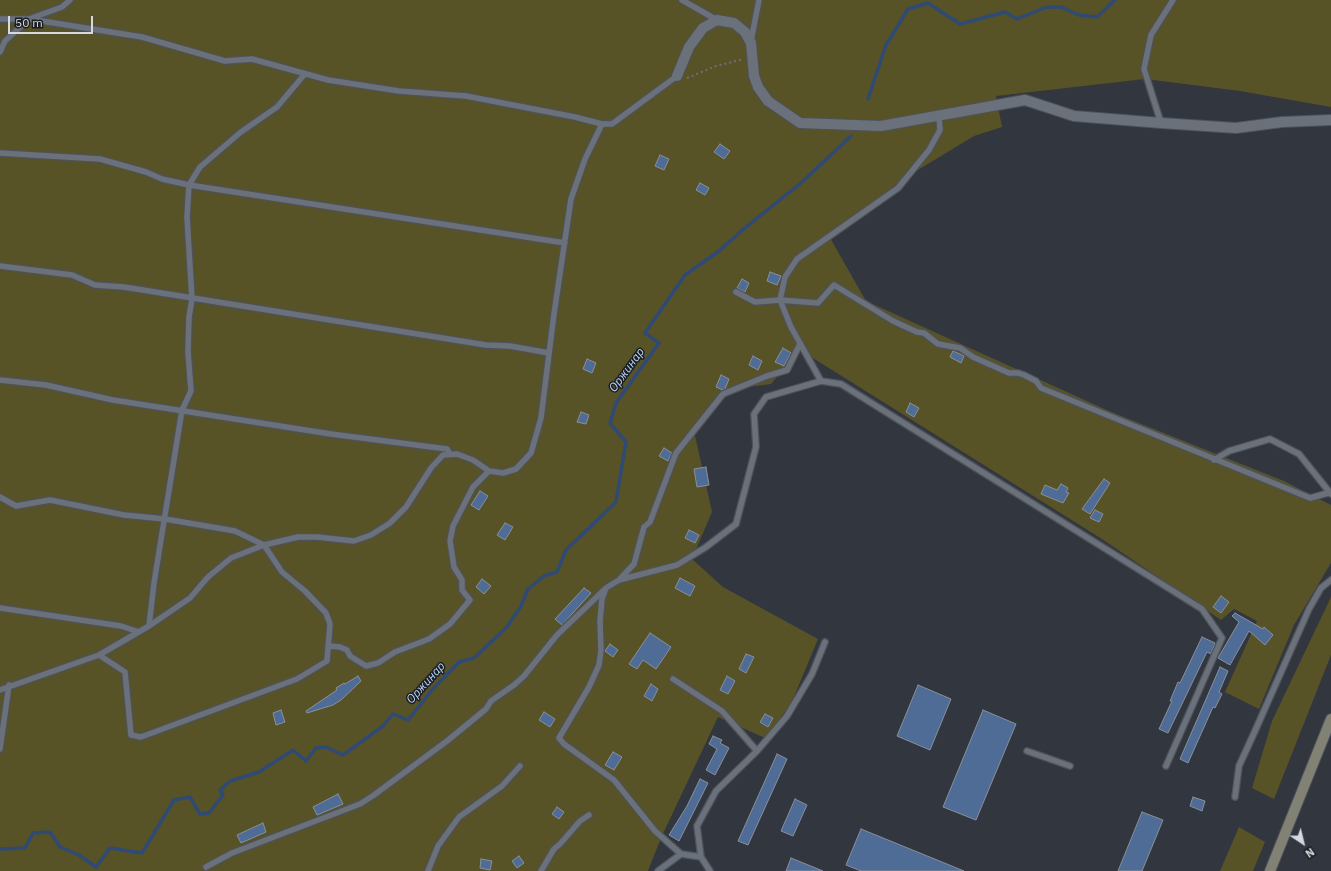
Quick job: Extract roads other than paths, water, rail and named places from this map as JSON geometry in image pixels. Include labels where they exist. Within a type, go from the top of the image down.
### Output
[{"type":"main road","points":[[1270,871],[1331,719]]},
{"type":"street","points":[[680,78],[689,47],[703,28],[717,20],[734,23],[745,32],[751,43],[754,76],[758,87],[768,101],[800,123],[881,126],[1025,100],[1074,116],[1236,128],[1282,122],[1331,120]]},
{"type":"lane","points":[[0,52],[5,41],[30,19],[62,7],[70,0]]},
{"type":"lane","points":[[682,0],[717,20]]},
{"type":"lane","points":[[751,43],[759,0]]},
{"type":"lane","points":[[1161,123],[1144,69],[1151,35],[1173,0]]},
{"type":"lane","points":[[0,19],[30,19],[142,37],[225,61],[252,60],[304,74],[398,90],[466,96],[575,117],[602,124],[612,124],[680,78]]},
{"type":"lane","points":[[149,626],[154,583],[182,410],[191,391],[188,352],[189,317],[192,299],[187,217],[189,185],[200,167],[241,132],[277,107],[304,74]]},
{"type":"lane","points":[[822,381],[800,344],[780,300],[785,277],[798,259],[898,188],[929,150],[940,130],[939,116]]},
{"type":"lane","points":[[0,690],[9,685],[99,655],[149,626],[190,598],[208,577],[231,558],[264,545],[298,537],[317,537],[354,541],[370,535],[390,523],[400,512],[431,468],[444,455],[457,454],[473,460],[489,471],[503,474],[516,469],[531,453],[541,418],[572,199],[585,159],[602,124]]},
{"type":"lane","points":[[0,152],[100,159],[189,185],[565,243]]},
{"type":"lane","points":[[0,266],[72,275],[95,285],[124,288],[486,345],[510,346],[549,353]]},
{"type":"lane","points":[[736,292],[755,302],[780,300],[818,302],[834,284],[893,321],[918,332],[924,333],[938,344],[960,348],[973,357],[1009,373],[1018,372],[1031,378],[1041,388],[1214,460],[1310,498],[1330,494],[1299,454],[1270,439],[1229,451],[1214,460]]},
{"type":"lane","points":[[206,868],[232,853],[360,804],[447,741],[486,709],[491,700],[514,685],[557,635],[606,588],[619,580],[634,564],[644,527],[650,522],[676,453],[723,394],[788,370],[800,344]]},
{"type":"lane","points":[[0,380],[46,385],[113,400],[339,435],[447,449],[450,454]]},
{"type":"lane","points":[[619,580],[677,565],[706,547],[736,524],[756,447],[754,414],[766,397],[822,381],[841,384],[1202,609],[1222,638],[1166,766]]},
{"type":"lane","points":[[330,646],[340,647],[346,650],[350,656],[366,666],[378,664],[395,652],[429,639],[450,624],[470,600],[462,590],[462,580],[454,567],[450,541],[453,526],[473,487],[489,471]]},
{"type":"lane","points":[[0,497],[16,506],[50,500],[124,515],[165,519],[235,532],[264,545],[282,572],[305,591],[326,613],[330,624],[330,646],[327,661],[297,679],[141,737],[131,735],[125,672],[99,655]]},
{"type":"lane","points":[[1235,797],[1240,766],[1309,609],[1321,588],[1331,580]]},
{"type":"lane","points":[[606,588],[602,599],[600,621],[601,650],[599,665],[589,687],[559,738],[564,744],[614,780],[655,832],[681,854],[700,857]]},
{"type":"lane","points":[[0,608],[121,626],[139,632]]},
{"type":"lane","points":[[710,871],[700,857],[697,826],[716,790],[757,751],[787,716],[812,674],[825,642]]},
{"type":"lane","points":[[673,679],[722,711],[757,751]]},
{"type":"lane","points":[[0,749],[9,685]]},
{"type":"lane","points":[[1027,751],[1070,766]]},
{"type":"lane","points":[[428,871],[438,846],[458,817],[502,786],[520,766]]},
{"type":"lane","points":[[541,871],[554,849],[580,821],[589,815]]},
{"type":"lane","points":[[658,871],[681,854]]},
{"type":"waterway","points":[[868,99],[886,45],[908,9],[928,3],[960,24],[1005,12],[1017,19],[1047,7],[1061,7],[1079,15],[1097,17],[1115,0]]},
{"type":"waterway","name":"Оржинар","points":[[0,849],[25,848],[33,833],[50,832],[60,847],[79,855],[96,867],[110,848],[142,853],[174,800],[190,797],[200,814],[209,813],[223,795],[220,790],[230,781],[259,772],[293,750],[306,761],[316,748],[326,747],[343,755],[383,726],[393,714],[408,720],[432,690],[459,662],[474,658],[507,627],[521,606],[528,589],[544,576],[557,572],[566,550],[616,502],[626,442],[610,423],[616,403],[659,343],[645,333],[685,275],[719,251],[746,227],[801,183],[851,136]]}]
